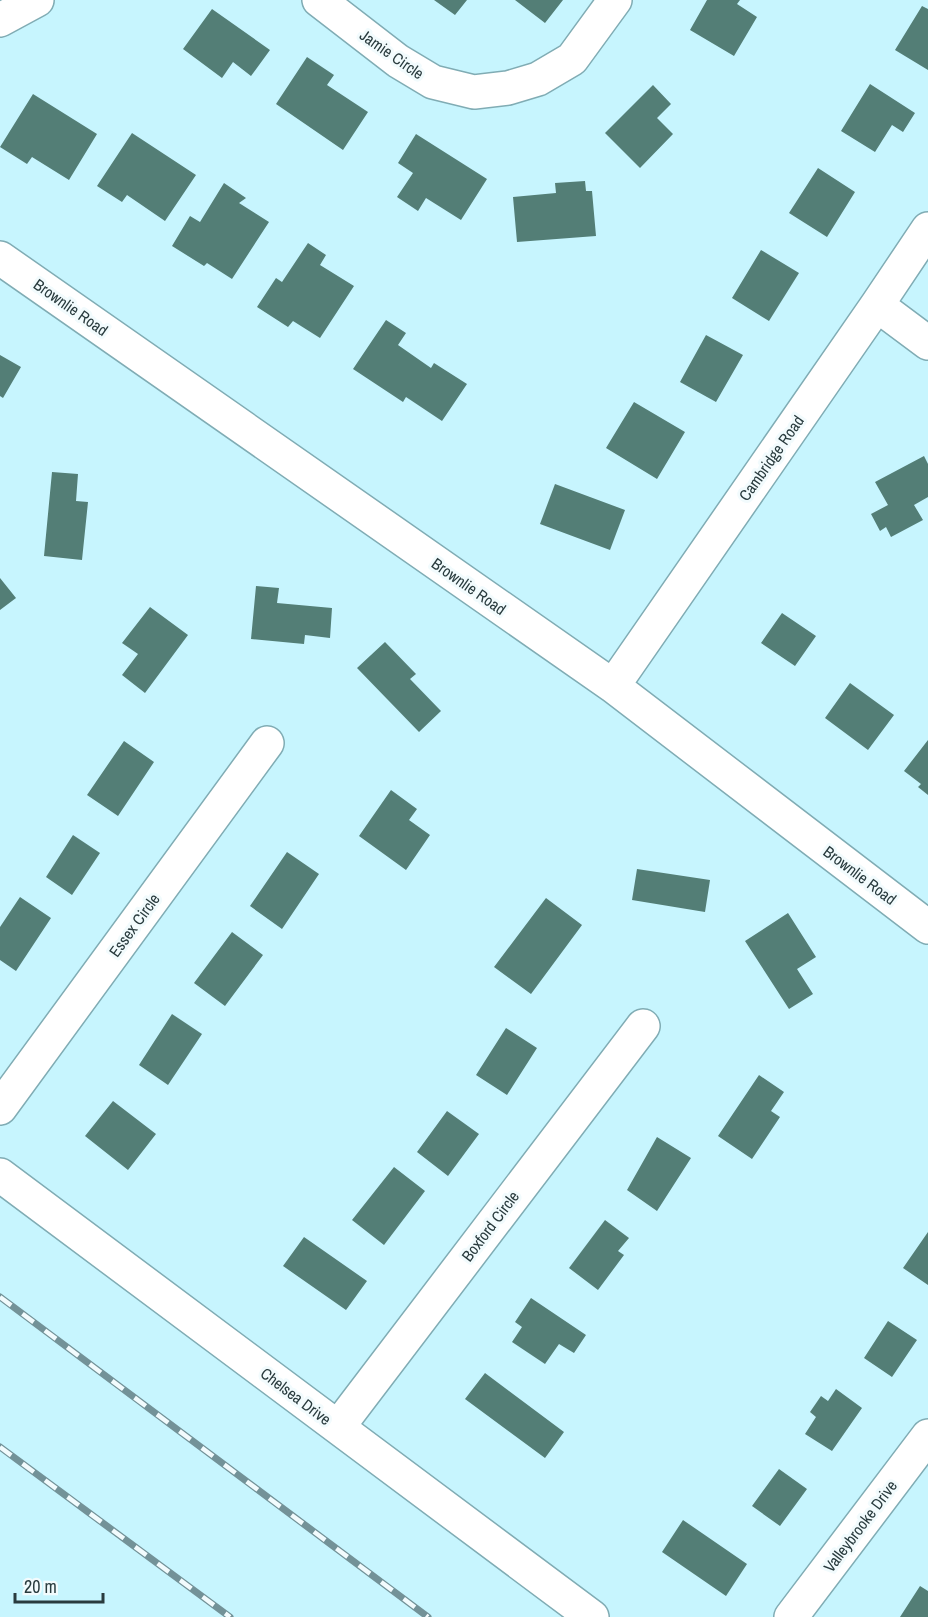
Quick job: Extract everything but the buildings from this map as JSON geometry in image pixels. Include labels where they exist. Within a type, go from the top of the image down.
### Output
[{"type":"street","points":[[0,20],[37,0]]},
{"type":"street","name":"Jamie Circle","points":[[319,0],[398,61],[433,82],[474,92],[508,88],[538,79],[572,59],[615,0]]},
{"type":"street","name":"Cambridge Road","points":[[613,686],[928,228]]},
{"type":"street","name":"Brownlie Road","points":[[0,258],[613,686],[928,927]]},
{"type":"street","points":[[877,305],[928,343]]},
{"type":"street","name":"Essex Circle","points":[[0,1108],[267,743]]},
{"type":"street","name":"Boxford Circle","points":[[338,1427],[643,1026]]},
{"type":"street","name":"Chelsea Drive","points":[[0,1175],[592,1617]]},
{"type":"street","name":"Valleybrooke Drive","points":[[791,1617],[928,1436]]},
{"type":"railway","points":[[0,1297],[428,1617]]},
{"type":"railway","points":[[0,1447],[230,1617]]}]
